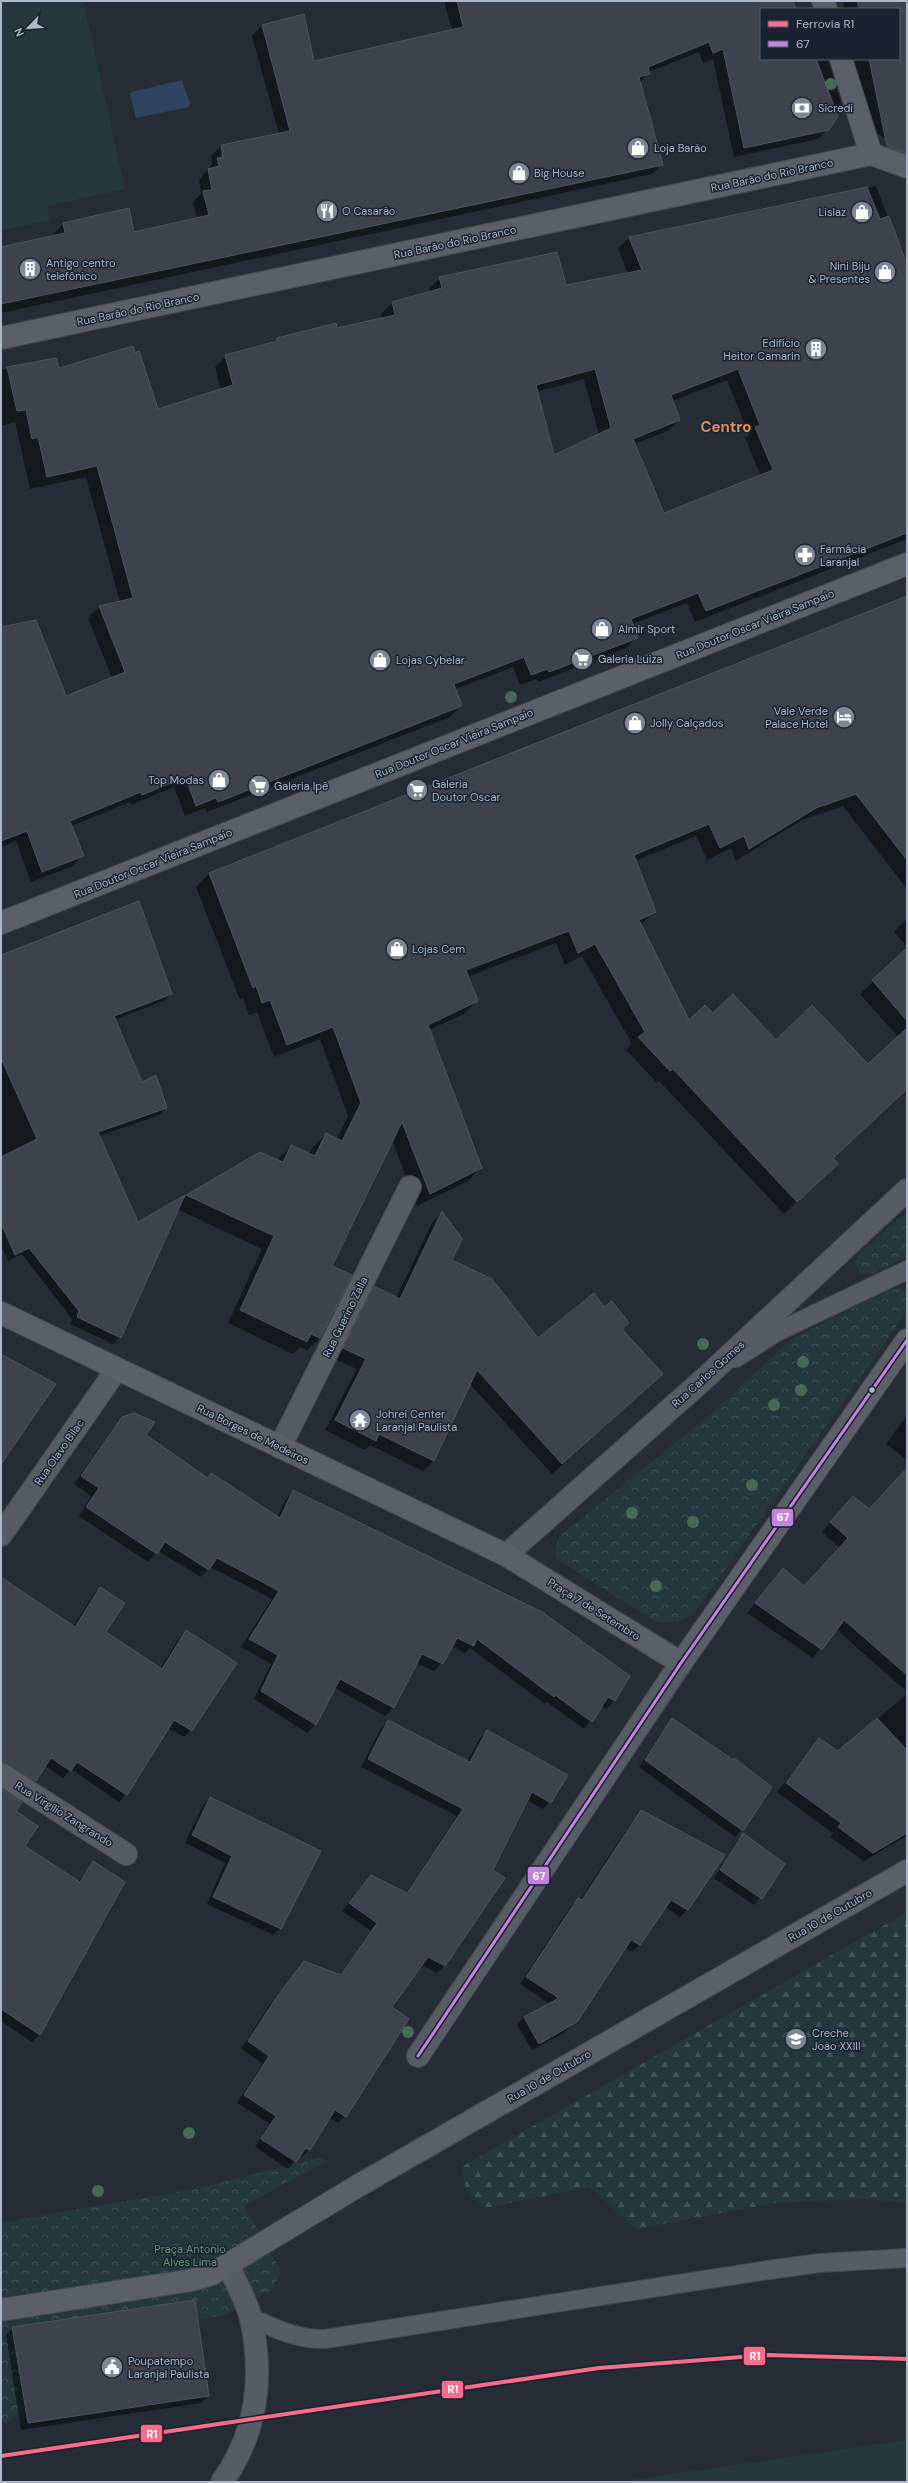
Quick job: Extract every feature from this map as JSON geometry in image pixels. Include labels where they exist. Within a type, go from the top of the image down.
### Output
[{"type":"street","points":[[841,60],[871,154],[907,167]]},
{"type":"street","name":"Rua Barão do Rio Branco","points":[[1,338],[871,154]]},
{"type":"street","name":"Rua Doutor Oscar Vieira Sampaio","points":[[1,923],[907,564]]},
{"type":"street","name":"Rua Guerino Zalla","points":[[280,1447],[410,1186]]},
{"type":"street","name":"Rua Carlos Gomes","points":[[506,1555],[704,1380],[907,1190]]},
{"type":"street","name":"Rua Borges de Medeiros","points":[[1,1313],[506,1555]]},
{"type":"street","points":[[418,2056],[681,1663],[907,1340]]},
{"type":"street","name":"Rua Olavo Bilac","points":[[1,1536],[117,1369]]},
{"type":"street","name":"Praça 7 de Setembro","points":[[506,1555],[681,1663]]},
{"type":"street","name":"Rua Virgílio Zangrando","points":[[1,1774],[126,1854]]},
{"type":"street","name":"Rua 10 de Outubro","points":[[1,2310],[192,2280],[228,2266],[356,2187],[907,1871]]},
{"type":"street","points":[[222,2482],[234,2466],[246,2442],[252,2419],[258,2367],[251,2318],[228,2266]]},
{"type":"lane","points":[[704,1380],[775,1333],[907,1270]]},
{"type":"lane","points":[[251,2318],[308,2340],[324,2339],[768,2270],[820,2263],[907,2258]]},
{"type":"green space","points":[[1,1],[83,1],[125,189],[47,206],[50,220],[1,231]]},
{"type":"green space","points":[[907,1211],[907,1257],[872,1274],[860,1273],[855,1263],[858,1256]]},
{"type":"green space","points":[[898,1288],[907,1292],[907,1311],[698,1608],[688,1617],[672,1623],[653,1620],[557,1559],[555,1550],[559,1537],[713,1412],[793,1338],[890,1289]]},
{"type":"green space","name":"Creche João XXIII","points":[[907,1912],[907,2203],[862,2199],[775,2203],[636,2229],[589,2187],[485,2208],[466,2190],[461,2167]]},
{"type":"green space","name":"Praça Antonio Alves Lima","points":[[321,2157],[327,2161],[244,2206],[281,2271],[272,2290],[225,2315],[16,2346],[26,2414],[12,2417],[13,2421],[1,2423],[1,2223],[199,2188]]},
{"type":"green space","points":[[907,2440],[907,2482],[617,2482]]},
{"type":"water","points":[[182,80],[190,104],[188,107],[136,118],[130,94],[132,92]]},
{"type":"building","points":[[457,1],[793,1],[796,8],[760,8],[760,60],[816,60],[838,116],[829,130],[744,148],[723,49],[713,53],[709,42],[648,67],[650,74],[639,77],[663,165],[1,304],[1,247],[65,233],[63,223],[129,208],[134,232],[209,215],[203,191],[212,190],[208,169],[219,166],[217,158],[223,157],[221,145],[290,131],[262,25],[304,14],[314,61],[463,27]]},
{"type":"building","points":[[857,1],[907,1],[907,154],[887,146],[869,60],[900,60],[900,8],[859,8]]},
{"type":"building","points":[[867,187],[880,219],[889,216],[907,265],[907,533],[706,611],[698,593],[631,619],[638,638],[549,672],[548,669],[531,675],[524,657],[454,684],[462,706],[218,802],[216,798],[196,806],[185,777],[142,795],[141,792],[70,821],[84,856],[42,872],[27,831],[1,841],[1,627],[36,620],[66,696],[125,672],[99,606],[133,598],[97,466],[47,477],[38,437],[32,439],[26,410],[17,411],[7,367],[56,358],[59,368],[133,346],[135,353],[139,351],[158,409],[233,385],[225,355],[277,341],[277,338],[336,323],[337,328],[395,315],[392,302],[442,288],[439,277],[557,252],[566,285],[642,270],[629,237]],"holes":[[[595,369],[611,428],[554,455],[536,385]],[[738,369],[760,425],[755,427],[773,470],[664,513],[633,439],[680,420],[671,395]]]},
{"type":"building","points":[[907,596],[907,860],[856,794],[816,808],[749,849],[744,836],[720,848],[709,824],[634,855],[656,912],[639,920],[689,1020],[705,1005],[713,1013],[733,994],[776,1040],[812,1005],[868,1064],[907,1028],[907,1089],[833,1158],[838,1164],[797,1202],[673,1069],[670,1071],[638,1037],[645,1032],[595,944],[578,953],[569,931],[466,970],[478,1001],[428,1025],[482,1168],[430,1194],[402,1122],[332,1266],[352,1275],[320,1338],[311,1334],[307,1342],[240,1310],[274,1236],[186,1195],[260,1152],[283,1162],[291,1145],[315,1156],[326,1133],[342,1141],[361,1103],[333,1027],[287,1045],[270,1000],[262,1003],[256,986],[253,988],[209,873]]},
{"type":"building","points":[[139,901],[172,994],[114,1016],[142,1082],[156,1075],[167,1108],[98,1132],[138,1222],[185,1195],[121,1338],[77,1317],[79,1311],[29,1248],[15,1255],[1,1223],[1,1157],[37,1139],[1,1058],[1,955]]},
{"type":"building","points":[[907,948],[907,1021],[872,980]]},
{"type":"building","points":[[442,1211],[462,1239],[452,1260],[492,1279],[538,1338],[594,1293],[604,1307],[612,1301],[629,1323],[622,1329],[663,1374],[562,1464],[477,1370],[434,1461],[379,1434],[376,1441],[335,1420],[366,1359],[343,1348],[374,1286],[400,1299]]},
{"type":"building","points":[[1,1354],[56,1384],[1,1464]]},
{"type":"building","points":[[134,1413],[155,1422],[146,1435],[208,1478],[211,1473],[280,1518],[293,1490],[542,1612],[630,1676],[615,1701],[608,1697],[592,1722],[555,1695],[554,1697],[477,1639],[474,1646],[457,1638],[443,1664],[422,1654],[394,1708],[340,1679],[316,1725],[261,1691],[278,1655],[249,1639],[279,1591],[217,1558],[209,1570],[165,1542],[157,1554],[86,1507],[99,1488],[81,1476],[122,1417]]},
{"type":"building","points":[[907,1468],[907,1675],[844,1620],[822,1650],[755,1603],[783,1568],[804,1586],[848,1538],[830,1522],[853,1496],[869,1509]]},
{"type":"building","points":[[1,1577],[75,1627],[100,1587],[125,1603],[106,1632],[162,1669],[186,1630],[237,1663],[192,1731],[174,1720],[127,1795],[77,1762],[71,1771],[51,1758],[36,1781],[1,1762]]},
{"type":"building","points":[[672,1718],[733,1760],[734,1758],[772,1787],[743,1831],[645,1760]]},
{"type":"building","points":[[877,1718],[907,1750],[907,1833],[873,1853],[838,1827],[841,1823],[786,1783],[819,1738],[838,1751]]},
{"type":"building","points":[[388,1720],[470,1762],[487,1730],[568,1775],[551,1803],[532,1792],[493,1870],[505,1878],[445,1966],[428,1957],[392,2007],[409,2019],[346,2117],[335,2110],[310,2150],[306,2148],[296,2162],[261,2139],[276,2116],[244,2095],[269,2056],[248,2041],[276,1998],[304,1961],[341,1975],[377,1923],[349,1903],[371,1875],[407,1893],[463,1809],[368,1759]]},
{"type":"building","points":[[1,1789],[22,1802],[16,1811],[38,1826],[25,1846],[80,1882],[93,1861],[125,1882],[40,2035],[1,2009]]},
{"type":"building","points":[[210,1797],[321,1851],[281,1929],[213,1897],[232,1856],[192,1835]]},
{"type":"building","points":[[641,1810],[725,1855],[688,1910],[671,1900],[640,1945],[631,1940],[577,2022],[539,2044],[524,2017],[559,1998],[526,1977],[578,1898],[582,1900]]},
{"type":"building","points":[[743,1833],[785,1864],[762,1899],[720,1870]]},
{"type":"building","points":[[195,2300],[209,2396],[28,2423],[12,2327]]},
{"type":"rail line","name":"R1","points":[[1,2456],[599,2368],[768,2355],[907,2359]]},
{"type":"transit line","name":"67","points":[[418,2056],[681,1663],[907,1340]]},
{"type":"place","name":"Sicredi","points":[[802,108]]},
{"type":"place","name":"Loja Barão","points":[[638,148]]},
{"type":"place","name":"Big House","points":[[519,173]]},
{"type":"place","name":"O Casarão","points":[[327,211]]},
{"type":"place","name":"Lislaz","points":[[862,212]]},
{"type":"place","name":"Antigo centro telefônico","points":[[30,269]]},
{"type":"place","name":"Nini Biju & Presentes","points":[[885,272]]},
{"type":"place","name":"Edifício Heitor Camarin","points":[[816,349]]},
{"type":"place","name":"Farmácia Laranjal","points":[[805,555]]},
{"type":"place","name":"Almir Sport","points":[[602,629]]},
{"type":"place","name":"Galeria Luiza","points":[[582,659]]},
{"type":"place","name":"Lojas Cybelar","points":[[380,660]]},
{"type":"place","name":"Vale Verde Palace Hotel","points":[[844,717]]},
{"type":"place","name":"Jolly Calçados","points":[[635,723]]},
{"type":"place","name":"Top Modas","points":[[219,780]]},
{"type":"place","name":"Galeria Ipê","points":[[259,786]]},
{"type":"place","name":"Galeria Doutor Oscar","points":[[417,790]]},
{"type":"place","name":"Lojas Cem","points":[[397,949]]},
{"type":"place","name":"Johrei Center Laranjal Paulista","points":[[360,1420]]},
{"type":"place","name":"Creche João XXIII","points":[[796,2039]]},
{"type":"place","name":"Poupatempo Laranjal Paulista","points":[[112,2367]]},
{"type":"district","name":"Centro","points":[[726,427]]}]
